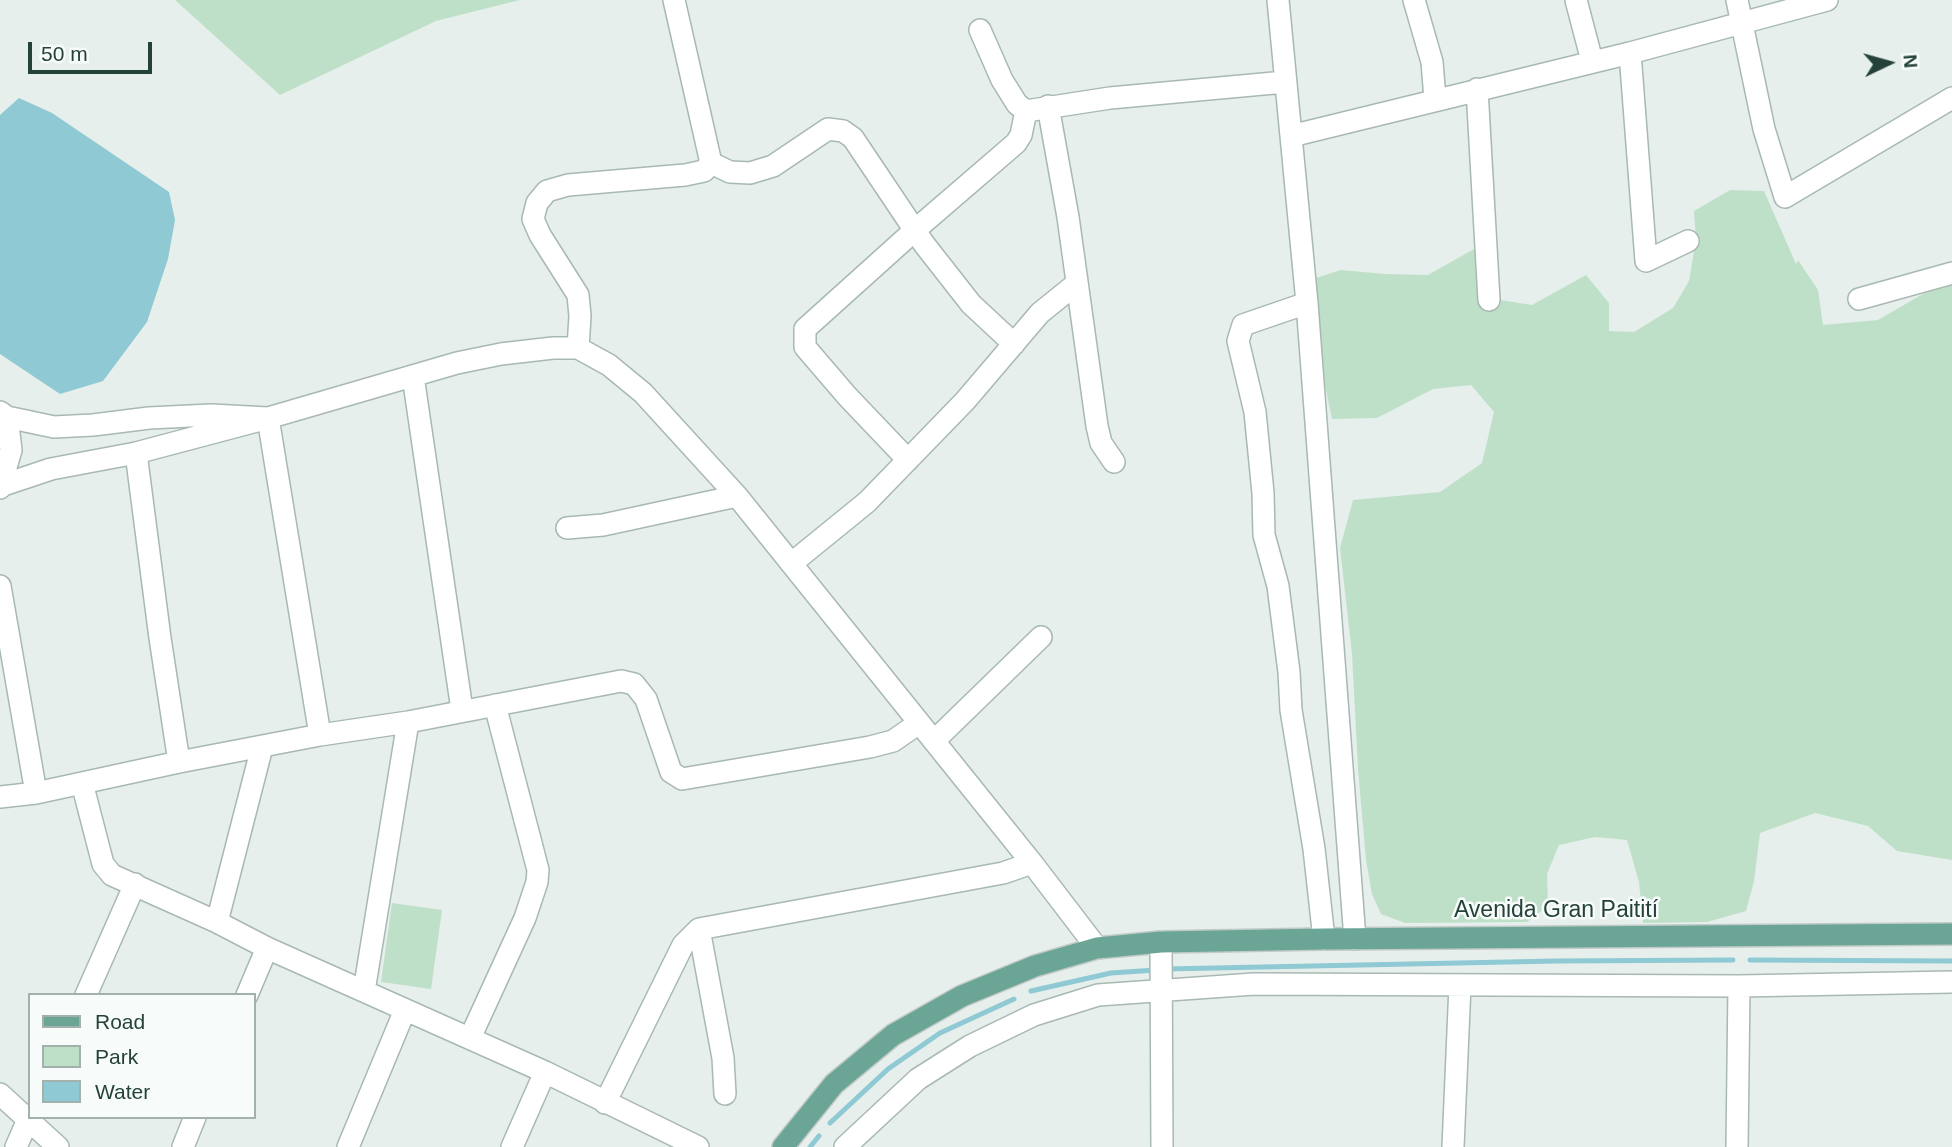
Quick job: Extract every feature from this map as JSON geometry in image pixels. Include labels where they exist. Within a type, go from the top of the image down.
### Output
[{"type":"main road","name":"Avenida Gran Paitití","points":[[783,1147],[834,1084],[893,1035],[962,996],[1035,966],[1097,948],[1161,967],[1324,939],[1952,934]]},
{"type":"street","points":[[674,0],[711,163]]},
{"type":"street","points":[[1278,0],[1307,303],[1355,939]]},
{"type":"street","points":[[1414,0],[1432,62],[1435,99]]},
{"type":"street","points":[[1576,0],[1592,61]]},
{"type":"street","points":[[1737,0],[1744,23],[1764,129],[1785,197],[1952,98]]},
{"type":"street","points":[[1292,136],[1827,0]]},
{"type":"street","points":[[980,30],[1002,80],[1017,104],[1026,111]]},
{"type":"street","points":[[1630,52],[1646,261],[1688,241]]},
{"type":"street","points":[[1026,111],[1110,98],[1285,82]]},
{"type":"street","points":[[1477,89],[1489,300]]},
{"type":"street","points":[[1048,106],[1068,218],[1101,443],[1114,462]]},
{"type":"street","points":[[908,460],[847,397],[805,347],[805,329],[1016,143],[1021,135],[1026,111]]},
{"type":"street","points":[[711,163],[730,172],[751,173],[773,166],[828,129],[843,131],[853,138],[915,230],[971,304],[1014,344]]},
{"type":"street","points":[[578,348],[578,295],[540,235],[533,219],[537,203],[547,191],[568,185],[685,175],[704,171],[711,163]]},
{"type":"street","points":[[1859,299],[1952,273]]},
{"type":"street","points":[[792,563],[867,502],[965,401],[1041,313],[1076,284]]},
{"type":"street","points":[[1307,303],[1243,325],[1238,341],[1255,412],[1264,535],[1278,586],[1291,710],[1314,849],[1324,939]]},
{"type":"street","points":[[0,487],[51,469],[136,453],[457,363],[501,354],[578,348],[609,365],[643,393],[737,496],[1032,863],[1097,948]]},
{"type":"street","points":[[412,376],[462,710]]},
{"type":"street","points":[[0,487],[11,450],[3,414],[54,427],[211,415],[268,418]]},
{"type":"street","points":[[268,418],[320,735]]},
{"type":"street","points":[[136,453],[179,762]]},
{"type":"street","points":[[567,528],[603,525],[737,496]]},
{"type":"street","points":[[0,586],[36,793]]},
{"type":"street","points":[[934,741],[1041,637]]},
{"type":"street","points":[[0,797],[36,793],[320,735],[408,722],[621,681],[634,684],[646,699],[671,772],[682,779],[870,747],[893,741],[919,723]]},
{"type":"street","points":[[470,1038],[525,918],[538,870],[495,705]]},
{"type":"street","points":[[364,991],[408,722]]},
{"type":"street","points":[[217,922],[262,747]]},
{"type":"street","points":[[82,783],[103,864],[112,874],[267,948],[545,1072],[698,1147]]},
{"type":"street","points":[[605,1103],[683,945],[699,929],[1003,873],[1032,863]]},
{"type":"street","points":[[87,993],[135,884]]},
{"type":"street","points":[[699,929],[723,1058],[725,1094]]},
{"type":"street","points":[[248,993],[267,948]]},
{"type":"street","points":[[1161,967],[1162,1147]]},
{"type":"street","points":[[845,1147],[918,1079],[970,1046],[1034,1016],[1098,995],[1161,967],[1254,984],[1739,986],[1952,982]]},
{"type":"street","points":[[1453,1147],[1460,985]]},
{"type":"street","points":[[1737,1147],[1739,986]]},
{"type":"street","points":[[348,1147],[405,1010]]},
{"type":"street","points":[[512,1147],[545,1072]]},
{"type":"street","points":[[0,1094],[28,1118],[16,1147]]},
{"type":"street","points":[[29,1119],[58,1147]]},
{"type":"street","points":[[183,1147],[194,1119]]},
{"type":"green space","points":[[175,0],[520,0],[436,21],[280,95]]},
{"type":"green space","points":[[1730,190],[1764,191],[1796,264],[1798,260],[1818,290],[1823,325],[1878,320],[1945,281],[1952,280],[1952,860],[1897,851],[1868,826],[1815,813],[1760,833],[1754,881],[1746,911],[1707,922],[1643,923],[1639,882],[1627,840],[1595,837],[1559,845],[1547,874],[1548,906],[1527,922],[1405,923],[1381,914],[1372,894],[1366,860],[1352,654],[1340,548],[1353,500],[1440,492],[1482,463],[1494,412],[1471,385],[1433,389],[1377,418],[1332,419],[1320,361],[1316,278],[1341,270],[1428,275],[1481,245],[1494,299],[1532,305],[1586,275],[1609,303],[1609,331],[1634,332],[1673,308],[1689,281],[1696,239],[1694,211]]},
{"type":"green space","points":[[392,903],[442,910],[431,989],[381,982]]},
{"type":"water","points":[[19,98],[52,113],[169,192],[175,220],[168,259],[147,322],[103,381],[60,394],[0,354],[0,115]]},
{"type":"waterway","points":[[1165,969],[1733,960]]},
{"type":"waterway","points":[[1750,960],[1952,961]]},
{"type":"waterway","points":[[1031,991],[1111,973],[1156,970]]},
{"type":"waterway","points":[[830,1123],[888,1069],[940,1033],[1014,999]]},
{"type":"waterway","points":[[810,1147],[819,1136]]}]
